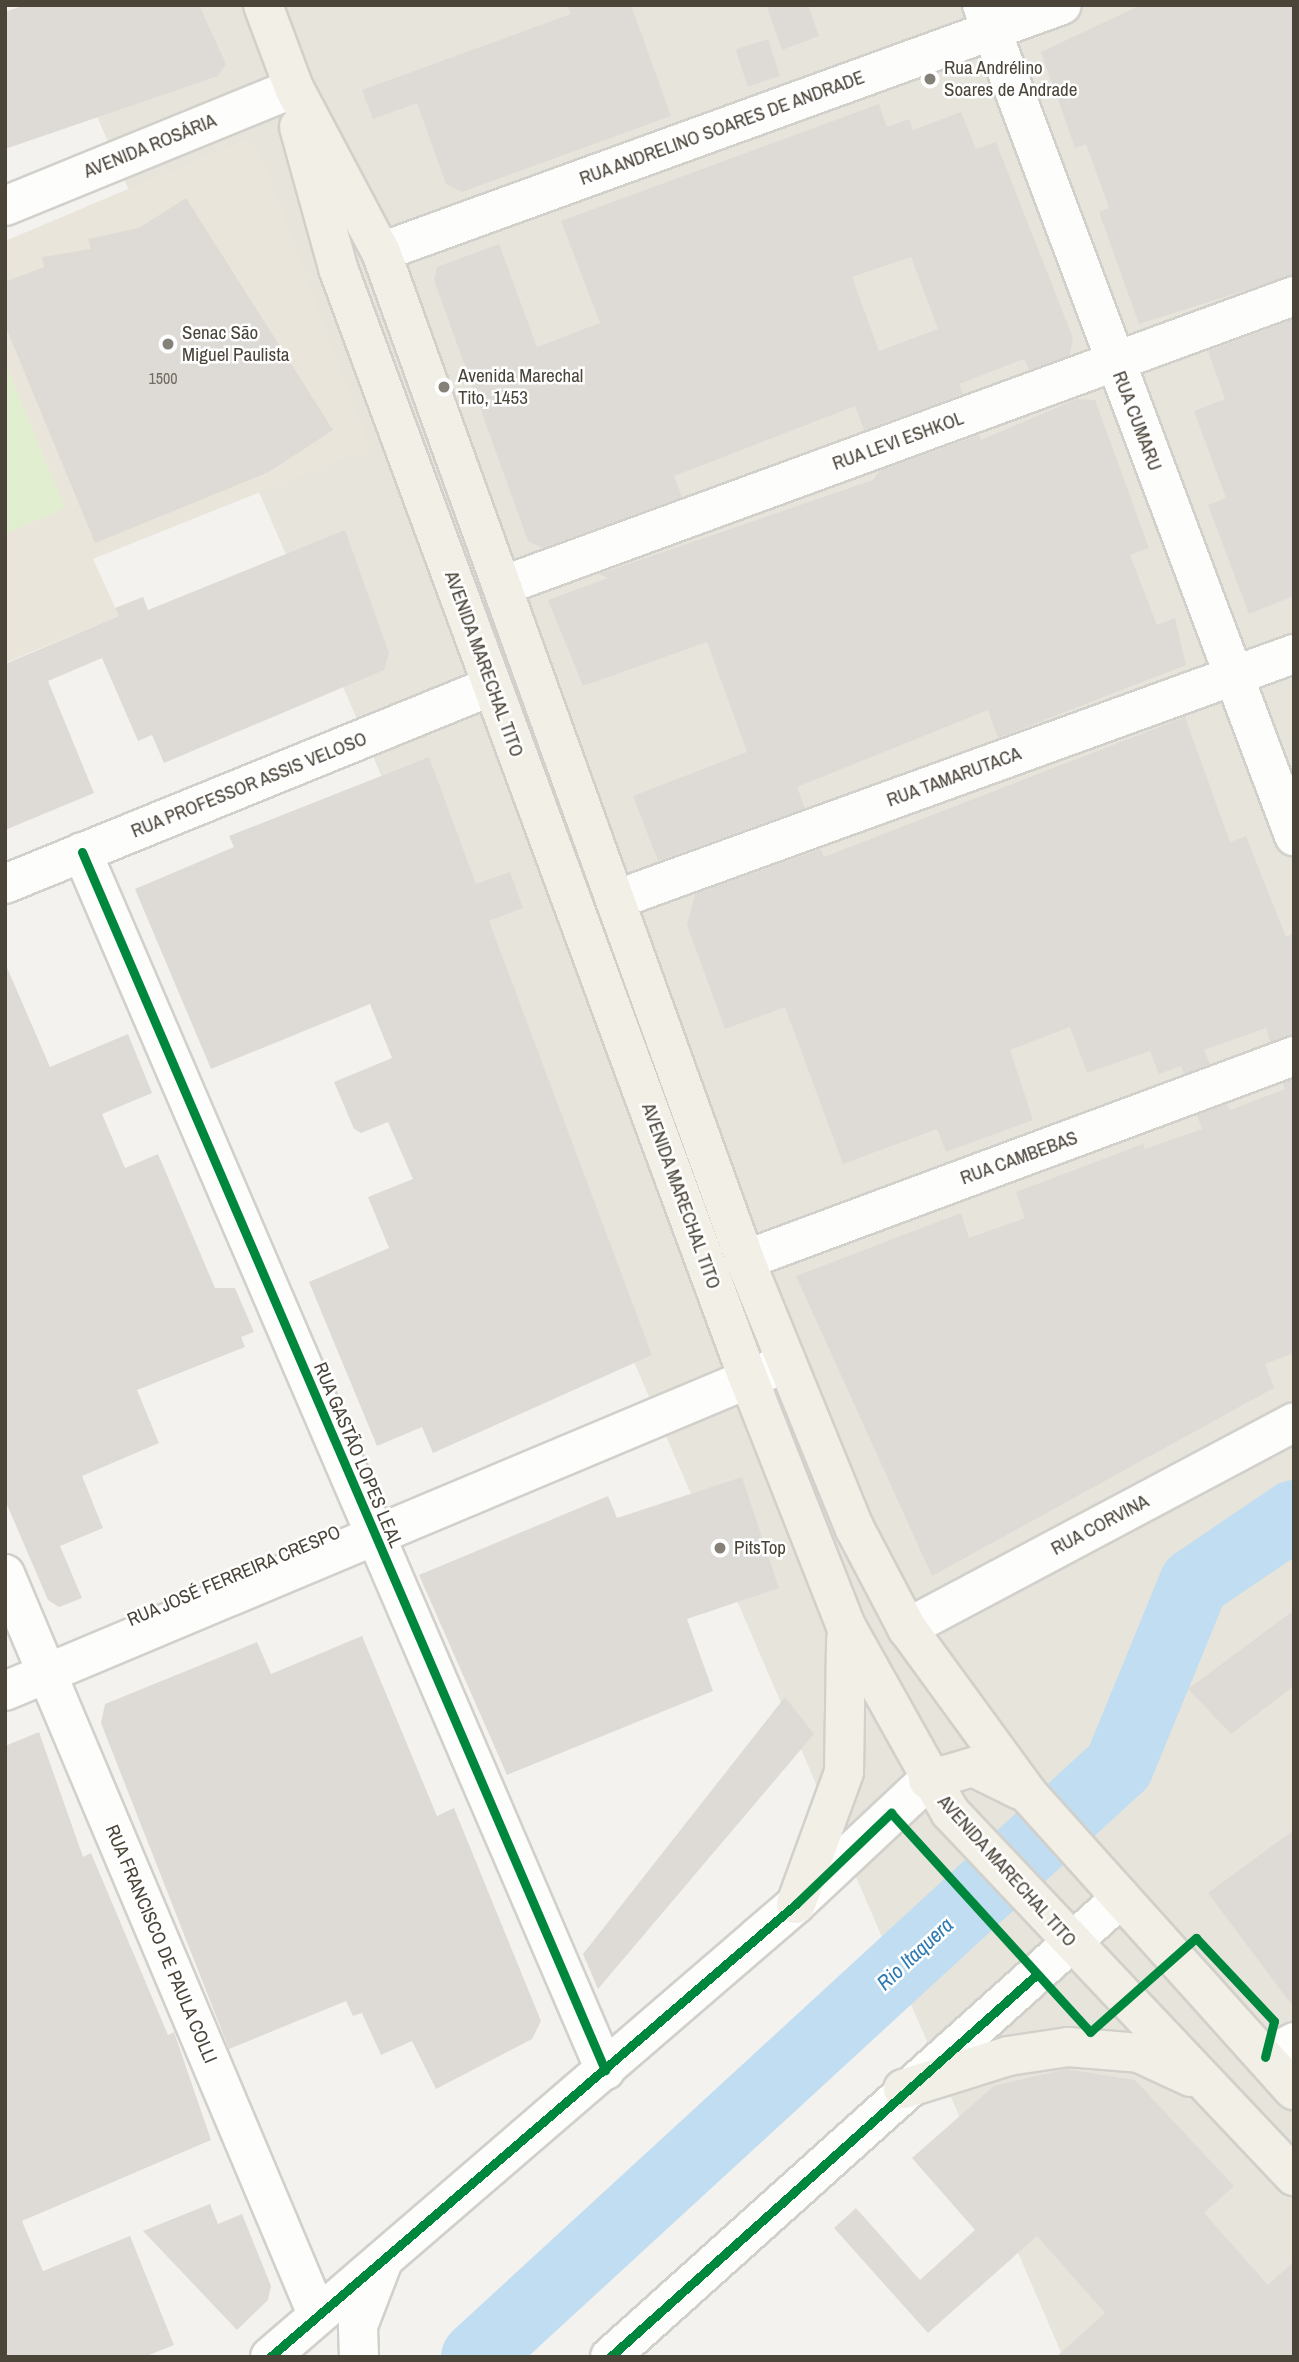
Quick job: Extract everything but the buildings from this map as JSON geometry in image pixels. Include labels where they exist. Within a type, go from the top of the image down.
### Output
[{"type":"main road","name":"AVENIDA MARECHAL TITO","points":[[263,5],[294,88],[338,268],[749,1380],[846,1626],[928,1780],[950,1812],[1044,1915],[1215,2088],[1294,2176]]},
{"type":"main road","points":[[294,88],[346,226],[357,240],[381,252]]},
{"type":"main road","name":"AVENIDA MARECHAL TITO","points":[[381,252],[745,1260],[786,1363],[855,1528],[907,1628],[992,1763]]},
{"type":"main road","points":[[492,686],[544,730],[564,780],[575,787]]},
{"type":"main road","points":[[796,1904],[844,1772],[846,1626]]},
{"type":"main road","points":[[928,1780],[960,1766],[992,1763],[1028,1794],[1121,1898],[1279,2049],[1294,2090]]},
{"type":"main road","points":[[904,2089],[1009,2056],[1068,2047],[1139,2053],[1215,2088]]},
{"type":"street","name":"RUA ANDRELINO SOARES DE ANDRADE","points":[[381,252],[987,18],[1062,5]]},
{"type":"street","name":"RUA CUMARU","points":[[987,18],[1294,836]]},
{"type":"street","name":"AVENIDA ROSÁRIA","points":[[5,206],[294,88]]},
{"type":"street","name":"RUA LEVI ESHKOL","points":[[502,586],[1294,296]]},
{"type":"street","name":"RUA TAMARUTACA","points":[[615,900],[1294,654]]},
{"type":"street","name":"RUA PROFESSOR ASSIS VELOSO","points":[[5,884],[492,686]]},
{"type":"street","name":"RUA GASTÃO LOPES LEAL","points":[[82,852],[606,2070]]},
{"type":"street","name":"RUA CAMBEBAS","points":[[745,1260],[1294,1056]]},
{"type":"street","name":"RUA JOSÉ FERREIRA CRESPO","points":[[5,1691],[786,1363]]},
{"type":"street","name":"RUA CORVINA","points":[[907,1628],[1294,1422]]},
{"type":"street","name":"RUA FRANCISCO DE PAULA COLLI","points":[[5,1574],[317,2314]]},
{"type":"street","points":[[270,2357],[389,2250],[606,2070],[796,1904],[928,1780]]},
{"type":"street","points":[[610,2357],[904,2089],[1072,1944],[1121,1898]]},
{"type":"street","points":[[359,2357],[358,2326],[389,2250]]},
{"type":"shaded area","points":[[49,5],[1294,5],[1294,2357],[1063,2357]]},
{"type":"shaded area","name":"Senac São Miguel Paulista","points":[[244,140],[260,152],[370,448],[93,559],[119,616],[5,663],[5,241]]},
{"type":"green space","points":[[5,362],[65,508],[5,534]]},
{"type":"waterway","name":"Rio Itaquera","points":[[476,2357],[1119,1766],[1194,1583],[1294,1515]]},
{"type":"cycle path","points":[[82,852],[605,2070]]},
{"type":"cycle path","points":[[270,2357],[796,1904],[891,1813],[1090,2032],[1196,1938],[1274,2021],[1265,2057]]},
{"type":"cycle path","points":[[610,2357],[1035,1976]]},
{"type":"place","name":"Rua Andrélino Soares de Andrade","points":[[930,79]]},
{"type":"place","name":"Senac São Miguel Paulista","points":[[168,344]]},
{"type":"place","name":"Avenida Marechal Tito, 1453","points":[[444,387]]},
{"type":"place","name":"PitsTop","points":[[720,1548]]}]
